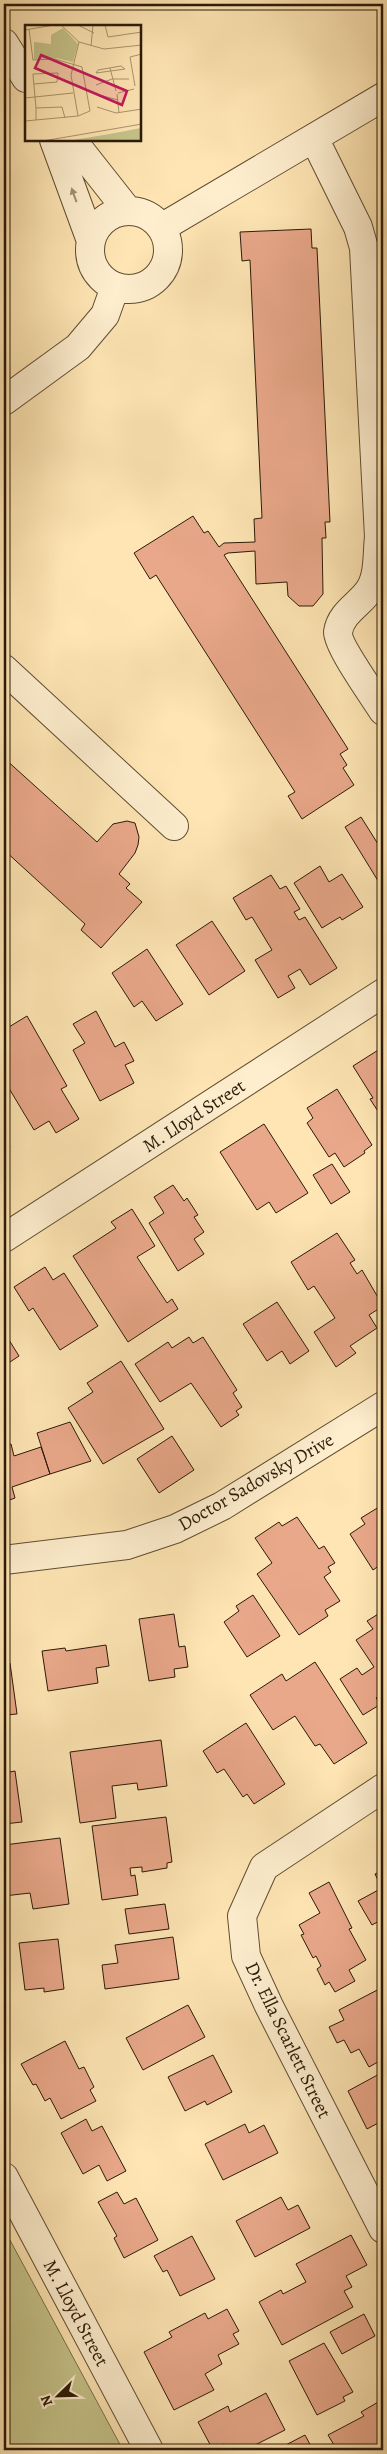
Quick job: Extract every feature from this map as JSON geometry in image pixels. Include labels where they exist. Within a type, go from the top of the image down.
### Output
[{"type":"street","points":[[4,43],[25,76]]},
{"type":"street","points":[[161,228],[383,97]]},
{"type":"street","points":[[314,138],[358,227],[364,248],[379,537],[375,577],[369,590],[343,618],[338,633],[342,646],[383,711]]},
{"type":"street","points":[[54,141],[91,241],[92,263],[106,281],[127,289],[140,287],[151,282],[160,274],[166,263],[168,251],[166,239],[161,228],[146,216],[128,211],[115,213],[104,220],[96,229],[91,241]]},
{"type":"street","points":[[73,141],[128,211]]},
{"type":"street","points":[[4,401],[78,347],[105,315],[116,286]]},
{"type":"street","points":[[4,669],[174,826]]},
{"type":"street","name":"M. Lloyd Street","points":[[4,1238],[383,994]]},
{"type":"street","name":"Doctor Sadovsky Drive","points":[[4,1560],[127,1544],[175,1529],[222,1506],[383,1406]]},
{"type":"street","name":"Dr. Ella Scarlett Street","points":[[383,1788],[264,1867],[242,1916],[246,1956],[269,2006],[383,2229]]},
{"type":"street","name":"M. Lloyd Street","points":[[4,2177],[149,2450]]},
{"type":"shaded area","points":[[4,2229],[123,2450],[4,2450]]},
{"type":"building","points":[[311,229],[312,248],[317,248],[330,522],[325,522],[326,538],[322,538],[323,594],[313,606],[299,606],[288,596],[287,582],[256,584],[255,551],[224,555],[348,749],[340,754],[347,765],[343,768],[354,785],[302,819],[288,796],[295,792],[156,575],[150,579],[134,553],[193,516],[204,533],[208,531],[219,547],[224,543],[255,542],[254,519],[262,518],[250,260],[242,261],[240,232]]},
{"type":"building","points":[[4,758],[97,842],[113,824],[127,821],[135,823],[139,837],[138,845],[135,853],[119,874],[130,884],[126,888],[142,902],[101,948],[81,930],[85,924],[4,850]]},
{"type":"building","points":[[361,817],[383,852],[383,889],[345,827]]},
{"type":"building","points":[[320,866],[329,882],[342,874],[363,907],[342,920],[340,917],[322,928],[294,883]]},
{"type":"building","points":[[271,875],[280,889],[286,886],[300,909],[294,912],[299,920],[305,917],[337,968],[310,985],[300,969],[288,976],[295,988],[278,998],[255,960],[272,950],[252,917],[246,920],[233,898]]},
{"type":"building","points":[[212,921],[245,971],[209,995],[176,945]]},
{"type":"building","points":[[147,949],[183,1004],[156,1021],[142,1001],[134,1007],[112,973]]},
{"type":"building","points":[[96,1011],[115,1047],[124,1042],[134,1061],[125,1065],[134,1083],[100,1101],[73,1050],[85,1043],[73,1024]]},
{"type":"building","points":[[27,1016],[67,1086],[61,1089],[79,1119],[56,1133],[49,1121],[34,1130],[4,1080],[4,1030]]},
{"type":"building","points":[[383,1047],[383,1119],[370,1099],[373,1098],[353,1066]]},
{"type":"building","points":[[337,1089],[372,1145],[364,1151],[365,1153],[344,1167],[335,1153],[329,1157],[307,1123],[313,1118],[307,1108]]},
{"type":"building","points":[[264,1124],[308,1193],[276,1213],[269,1202],[257,1210],[220,1152]]},
{"type":"building","points":[[4,1136],[10,1147],[4,1151]]},
{"type":"building","points":[[332,1164],[350,1192],[331,1204],[313,1175]]},
{"type":"building","points":[[173,1185],[184,1201],[187,1198],[198,1215],[194,1217],[204,1232],[194,1239],[204,1254],[178,1271],[149,1223],[164,1213],[154,1197]]},
{"type":"building","points":[[132,1209],[155,1246],[137,1257],[167,1303],[172,1299],[178,1309],[128,1342],[73,1256],[116,1228],[111,1222]]},
{"type":"building","points":[[337,1233],[355,1260],[350,1263],[357,1274],[362,1270],[383,1306],[369,1315],[377,1328],[350,1346],[356,1353],[336,1367],[314,1332],[335,1318],[314,1286],[308,1290],[291,1262]]},
{"type":"building","points":[[45,1267],[53,1280],[64,1273],[98,1326],[60,1350],[33,1308],[29,1311],[14,1287]]},
{"type":"building","points":[[277,1302],[309,1351],[290,1364],[282,1351],[267,1361],[243,1324]]},
{"type":"building","points":[[4,1332],[19,1356],[4,1366]]},
{"type":"building","points":[[189,1337],[193,1343],[203,1337],[237,1390],[233,1393],[242,1407],[236,1411],[239,1415],[221,1427],[191,1383],[160,1402],[135,1364],[168,1342],[172,1348]]},
{"type":"building","points":[[121,1361],[164,1429],[103,1464],[68,1408],[93,1392],[87,1383]]},
{"type":"building","points":[[70,1422],[91,1461],[50,1474],[37,1433]]},
{"type":"building","points":[[172,1436],[194,1470],[159,1493],[137,1459]]},
{"type":"building","points":[[11,1444],[14,1456],[41,1447],[50,1474],[12,1487],[15,1498],[4,1502],[4,1446]]},
{"type":"building","points":[[379,1507],[383,1513],[383,1563],[373,1570],[350,1534],[365,1524],[361,1518]]},
{"type":"building","points":[[297,1517],[319,1549],[324,1546],[335,1563],[328,1567],[331,1572],[324,1577],[340,1601],[325,1610],[328,1616],[299,1635],[257,1574],[272,1563],[255,1538],[279,1522],[282,1526]]},
{"type":"building","points":[[253,1595],[280,1636],[247,1657],[224,1622],[239,1611],[236,1606]]},
{"type":"building","points":[[383,1611],[383,1693],[376,1698],[381,1704],[363,1715],[340,1679],[357,1668],[362,1675],[374,1667],[356,1640],[373,1629],[367,1621]]},
{"type":"building","points":[[174,1614],[179,1647],[185,1646],[188,1667],[174,1669],[175,1677],[149,1681],[139,1619]]},
{"type":"building","points":[[106,1645],[109,1666],[96,1668],[98,1683],[48,1691],[42,1651],[65,1648],[66,1651]]},
{"type":"building","points":[[315,1662],[367,1743],[334,1764],[320,1744],[315,1746],[295,1716],[273,1730],[250,1695],[282,1674],[286,1681]]},
{"type":"building","points":[[10,1663],[17,1714],[5,1715],[7,1726],[4,1726],[4,1664]]},
{"type":"building","points":[[246,1723],[285,1784],[254,1804],[247,1794],[243,1797],[224,1769],[217,1773],[203,1751]]},
{"type":"building","points":[[161,1740],[167,1786],[138,1790],[137,1783],[112,1786],[116,1818],[80,1823],[70,1752]]},
{"type":"building","points":[[15,1771],[22,1822],[4,1824],[4,1773]]},
{"type":"building","points":[[166,1817],[172,1862],[167,1863],[167,1868],[142,1872],[142,1867],[130,1868],[131,1876],[135,1875],[138,1895],[102,1900],[92,1826]]},
{"type":"building","points":[[60,1838],[69,1904],[33,1909],[30,1893],[4,1896],[4,1845]]},
{"type":"building","points":[[383,1870],[383,1925],[381,1920],[372,1925],[358,1901],[382,1888],[375,1874]]},
{"type":"building","points":[[329,1882],[352,1928],[349,1929],[366,1960],[349,1970],[355,1981],[335,1992],[329,1982],[325,1985],[317,1969],[321,1966],[316,1956],[313,1958],[301,1935],[304,1934],[299,1925],[320,1913],[309,1893]]},
{"type":"building","points":[[165,1904],[169,1929],[129,1934],[125,1909]]},
{"type":"building","points":[[173,1937],[179,1979],[105,1989],[102,1965],[118,1963],[115,1945]]},
{"type":"building","points":[[58,1939],[64,1989],[44,1992],[44,1988],[25,1990],[19,1943]]},
{"type":"building","points":[[383,1987],[383,2059],[369,2067],[359,2049],[351,2053],[344,2040],[337,2043],[329,2027],[344,2020],[339,2010]]},
{"type":"building","points":[[188,2005],[205,2037],[143,2070],[126,2038]]},
{"type":"building","points":[[65,2041],[79,2069],[84,2067],[94,2087],[90,2090],[96,2101],[61,2119],[50,2098],[45,2101],[36,2084],[33,2085],[21,2064]]},
{"type":"building","points":[[213,2055],[232,2092],[207,2105],[205,2101],[185,2111],[168,2077]]},
{"type":"building","points":[[383,2072],[383,2124],[382,2121],[367,2129],[348,2091]]},
{"type":"building","points":[[86,2119],[92,2131],[102,2126],[126,2171],[107,2181],[99,2165],[83,2174],[61,2133]]},
{"type":"building","points":[[245,2124],[249,2133],[264,2125],[278,2153],[223,2180],[205,2144]]},
{"type":"building","points":[[117,2192],[124,2204],[136,2198],[158,2240],[124,2258],[114,2238],[117,2236],[98,2202]]},
{"type":"building","points":[[281,2197],[288,2210],[298,2205],[310,2228],[255,2257],[236,2221]]},
{"type":"building","points":[[351,2235],[367,2265],[346,2276],[352,2287],[344,2291],[353,2307],[282,2345],[259,2302],[281,2290],[283,2294],[306,2282],[296,2264]]},
{"type":"building","points":[[192,2236],[215,2279],[180,2296],[167,2270],[163,2272],[154,2256]]},
{"type":"building","points":[[227,2309],[239,2331],[233,2334],[239,2344],[218,2355],[222,2364],[205,2374],[214,2390],[174,2410],[144,2352],[172,2337],[169,2332],[205,2313],[208,2319]]},
{"type":"building","points":[[364,2314],[375,2336],[342,2354],[330,2332]]},
{"type":"building","points":[[324,2343],[353,2392],[343,2397],[345,2401],[317,2415],[289,2361]]},
{"type":"building","points":[[266,2393],[285,2430],[249,2448],[250,2450],[227,2450],[224,2444],[213,2450],[198,2422],[228,2406],[230,2412]]},
{"type":"building","points":[[380,2401],[383,2407],[383,2450],[380,2447],[374,2450],[337,2450],[328,2435],[364,2416],[361,2412]]},
{"type":"building","points":[[305,2435],[313,2450],[278,2449]]}]
